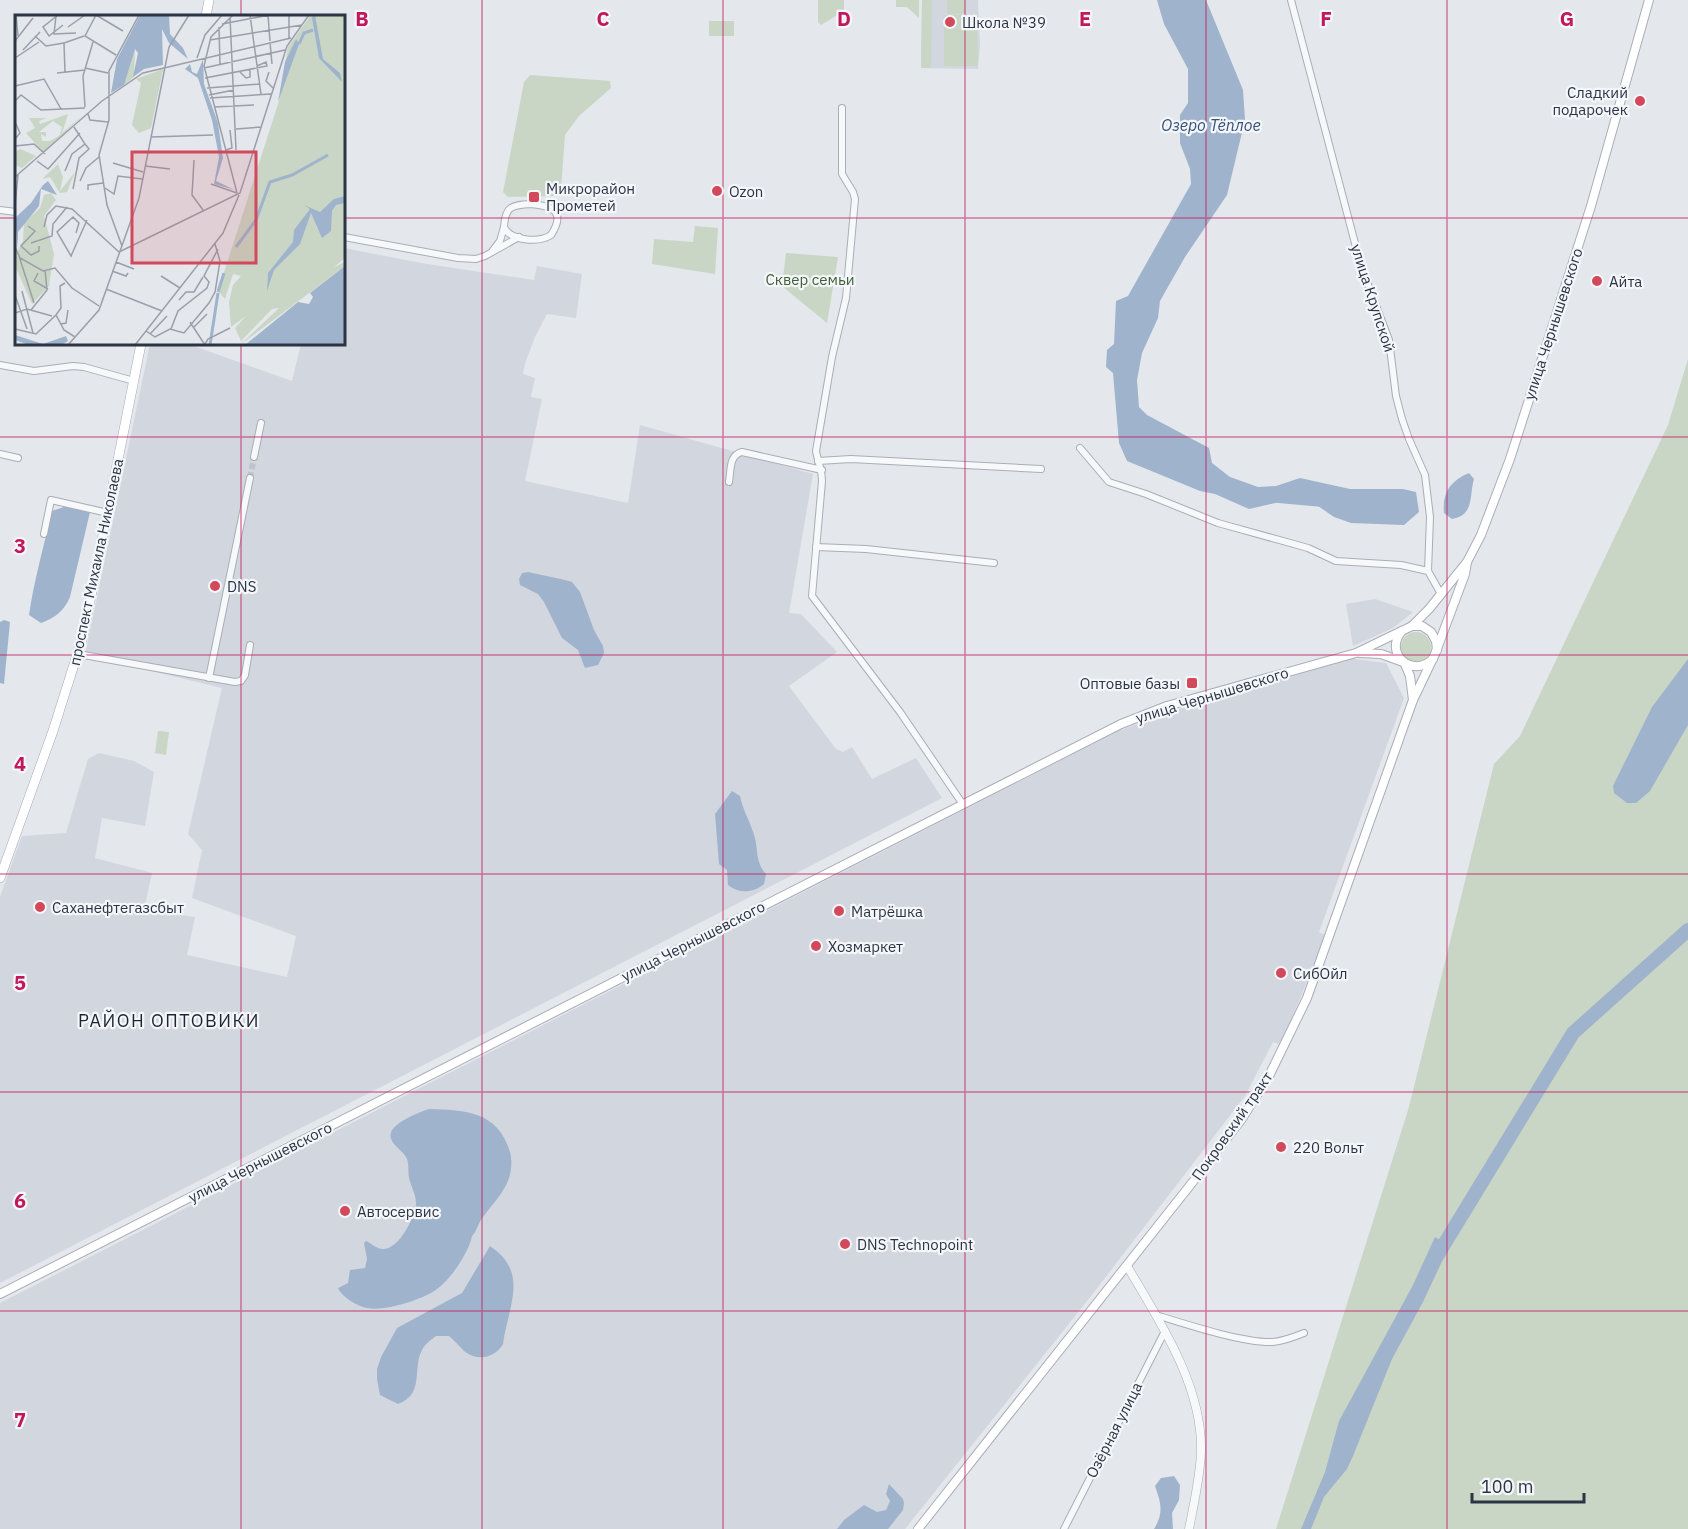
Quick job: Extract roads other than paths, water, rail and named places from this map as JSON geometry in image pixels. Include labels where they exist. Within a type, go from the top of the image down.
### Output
[{"type":"main road","points":[[206,15],[209,0]]},
{"type":"main road","name":"улица Чернышевского","points":[[1412,626],[1467,562],[1481,535],[1510,459],[1591,206],[1649,0]]},
{"type":"main road","name":"проспект Михаила Николаева","points":[[0,878],[50,740],[85,628],[141,345]]},
{"type":"main road","name":"Покровский тракт","points":[[918,1529],[1241,1120],[1269,1076],[1292,1032],[1324,953],[1413,700],[1435,654],[1465,574],[1467,562]]},
{"type":"main road","points":[[1356,653],[1381,654],[1404,663],[1422,666],[1435,654],[1436,641],[1431,632],[1422,626],[1412,626],[1402,630],[1396,644],[1397,654],[1404,663],[1410,676],[1413,700]]},
{"type":"main road","name":"улица Чернышевского","points":[[0,1294],[1121,724],[1150,711],[1356,653],[1402,630]]},
{"type":"street","name":"улица Крупской","points":[[1291,0],[1361,266],[1389,340],[1396,396],[1402,419],[1408,439],[1425,474],[1430,517],[1428,571]]},
{"type":"street","points":[[842,108],[842,174],[855,199],[846,298],[832,357],[816,451],[822,470],[812,596],[900,712],[962,803]]},
{"type":"street","points":[[491,253],[500,241],[506,214],[514,205],[545,205],[556,213],[557,221],[551,235],[538,238],[519,237],[507,234],[504,227]]},
{"type":"street","points":[[0,210],[15,212]]},
{"type":"street","points":[[345,237],[458,258],[477,259],[519,237]]},
{"type":"street","points":[[0,365],[34,371],[84,366],[134,381]]},
{"type":"street","points":[[254,457],[261,423]]},
{"type":"street","points":[[1080,448],[1109,482],[1218,523],[1308,548],[1336,561],[1401,565],[1428,571],[1441,594]]},
{"type":"street","points":[[729,482],[733,458],[736,453],[742,452],[822,470]]},
{"type":"street","points":[[0,454],[18,458]]},
{"type":"street","points":[[818,461],[851,459],[1041,469]]},
{"type":"street","points":[[210,678],[250,478]]},
{"type":"street","points":[[44,534],[51,500],[108,513]]},
{"type":"street","points":[[816,547],[866,549],[994,563]]},
{"type":"street","points":[[78,654],[235,682],[241,681],[245,675],[250,645]]},
{"type":"street","points":[[1127,1266],[1178,1357],[1199,1425],[1201,1451],[1197,1490],[1189,1529]]},
{"type":"street","points":[[1156,1315],[1249,1340],[1284,1341],[1304,1333]]},
{"type":"street","name":"Озёрная улица","points":[[1064,1529],[1165,1331]]},
{"type":"water","name":"Озеро Тёплое","points":[[1157,0],[1206,0],[1243,90],[1245,120],[1227,195],[1185,257],[1160,301],[1158,318],[1142,353],[1137,380],[1139,407],[1147,415],[1209,448],[1212,463],[1230,477],[1258,487],[1276,486],[1300,478],[1350,489],[1403,489],[1416,492],[1419,512],[1404,525],[1351,523],[1334,517],[1308,499],[1293,499],[1249,509],[1127,461],[1119,443],[1113,373],[1106,367],[1107,350],[1114,344],[1116,301],[1128,296],[1191,184],[1190,169],[1180,143],[1180,115],[1188,103],[1188,69],[1164,24]]},
{"type":"water","points":[[1469,473],[1474,479],[1468,509],[1459,517],[1452,519],[1444,513],[1444,499],[1452,484]]},
{"type":"water","points":[[70,505],[90,512],[70,597],[58,613],[41,623],[29,615],[36,576],[52,511]]},
{"type":"water","points":[[528,572],[572,582],[580,592],[594,630],[603,646],[604,653],[598,665],[585,668],[578,650],[562,638],[538,594],[520,585],[519,579],[522,573]]},
{"type":"water","points":[[4,620],[10,622],[4,684],[0,683],[0,622]]},
{"type":"water","points":[[1688,659],[1688,725],[1650,791],[1636,803],[1627,803],[1614,793],[1613,786],[1652,707]]},
{"type":"water","points":[[732,791],[740,796],[755,838],[759,862],[766,874],[764,884],[751,891],[737,890],[728,885],[727,870],[719,864],[715,814]]},
{"type":"water","points":[[429,1109],[467,1112],[489,1121],[497,1128],[505,1138],[511,1156],[509,1179],[500,1195],[481,1219],[459,1265],[442,1285],[423,1297],[404,1304],[374,1309],[363,1307],[346,1298],[338,1288],[348,1283],[350,1270],[365,1268],[367,1259],[364,1243],[366,1241],[385,1249],[398,1241],[408,1226],[415,1210],[415,1197],[409,1178],[407,1159],[394,1144],[391,1133],[396,1125]]},
{"type":"water","points":[[1435,1237],[1448,1244],[1445,1255],[1392,1359],[1353,1456],[1347,1469],[1324,1497],[1311,1529],[1301,1529],[1325,1472],[1339,1421],[1413,1285]]},
{"type":"water","points":[[490,1246],[510,1267],[513,1279],[512,1303],[500,1349],[485,1357],[474,1357],[464,1351],[449,1336],[436,1336],[426,1344],[419,1357],[415,1388],[412,1394],[398,1404],[380,1395],[377,1369],[397,1328],[462,1293]]},
{"type":"water","points":[[1174,1476],[1180,1485],[1179,1500],[1172,1513],[1173,1529],[1154,1529],[1160,1508],[1155,1486],[1161,1478]]},
{"type":"water","points":[[889,1484],[904,1503],[903,1510],[888,1529],[837,1529],[844,1520],[864,1505],[877,1512],[886,1510],[890,1501],[886,1494]]},
{"type":"waterway","points":[[1279,499],[1323,503]]},
{"type":"waterway","points":[[1437,1256],[1573,1033],[1688,930]]},
{"type":"tunnel","points":[[250,478],[254,457]]},
{"type":"place","name":"Школа №39","points":[[950,22]]},
{"type":"place","name":"Сладкий подарочек","points":[[1640,101]]},
{"type":"place","name":"Ozon","points":[[717,191]]},
{"type":"place","name":"Микрорайон Прометей","points":[[534,197]]},
{"type":"place","name":"Айта","points":[[1597,281]]},
{"type":"place","name":"DNS","points":[[215,586]]},
{"type":"place","name":"Оптовые базы","points":[[1192,683]]},
{"type":"place","name":"Саханефтегазсбыт","points":[[40,907]]},
{"type":"place","name":"Матрёшка","points":[[839,911]]},
{"type":"place","name":"Хозмаркет","points":[[816,946]]},
{"type":"place","name":"СибОйл","points":[[1281,973]]},
{"type":"place","name":"220 Вольт","points":[[1281,1147]]},
{"type":"place","name":"Автосервис","points":[[345,1211]]},
{"type":"place","name":"DNS Technopoint","points":[[845,1244]]},
{"type":"district","name":"РАЙОН ОПТОВИКИ","points":[[169,1020]]},
{"type":"park label","name":"Сквер семьи","points":[[810,279]]}]
